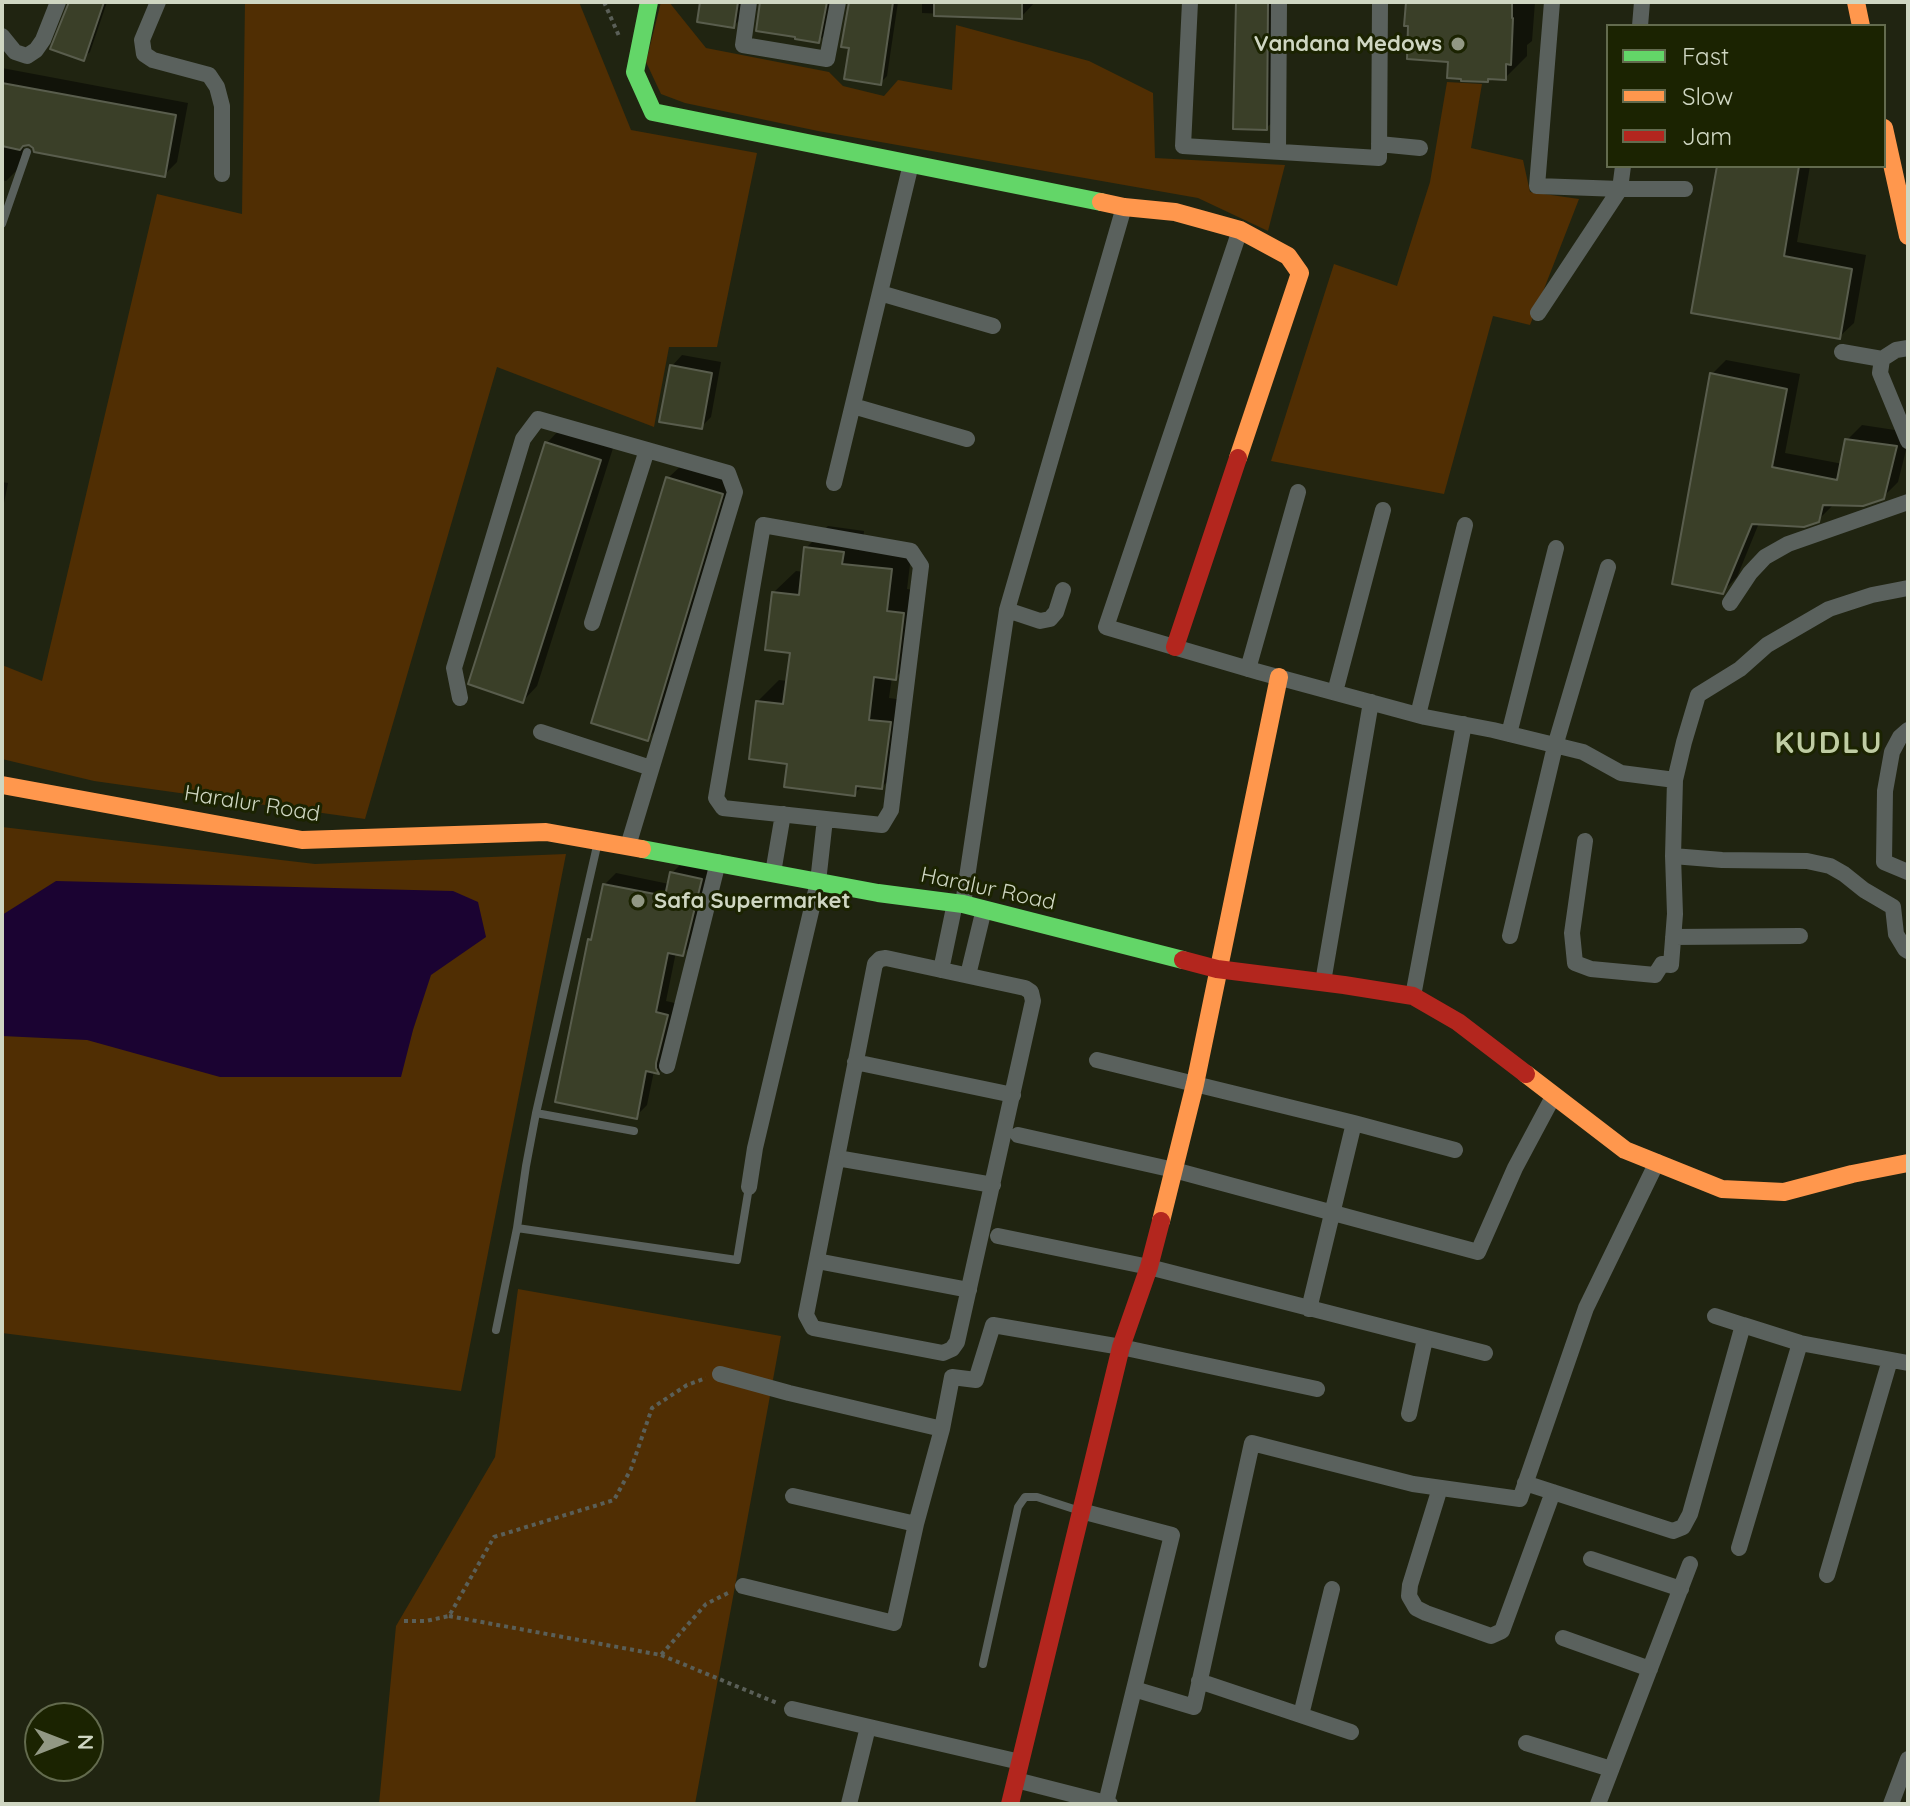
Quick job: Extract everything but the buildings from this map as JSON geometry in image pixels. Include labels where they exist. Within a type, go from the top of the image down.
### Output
[{"type":"street","points":[[2,36],[15,52],[27,56],[43,40],[58,2]]},
{"type":"street","points":[[158,2],[142,40],[144,54],[153,60],[209,75],[217,87],[222,106],[222,174]]},
{"type":"street","points":[[649,2],[635,72],[653,112],[1124,207],[1175,212],[1240,230],[1288,256],[1300,273],[1175,647]]},
{"type":"street","points":[[749,2],[743,45],[827,59],[838,2]]},
{"type":"street","points":[[1190,2],[1183,146],[1379,158],[1380,2]]},
{"type":"street","points":[[1278,152],[1279,2]]},
{"type":"street","points":[[1552,2],[1537,186],[1685,189]]},
{"type":"street","points":[[1640,24],[1642,2]]},
{"type":"street","points":[[1856,2],[1861,24]]},
{"type":"street","points":[[1886,137],[1908,236]]},
{"type":"street","points":[[1379,144],[1420,148]]},
{"type":"street","points":[[834,483],[911,164]]},
{"type":"street","points":[[1538,313],[1620,189],[1623,168]]},
{"type":"street","points":[[941,970],[959,904],[1007,610],[1124,207]]},
{"type":"street","points":[[1240,230],[1106,627],[1418,715],[1583,752],[1621,773],[1675,780]]},
{"type":"street","points":[[880,293],[993,326]]},
{"type":"street","points":[[1842,352],[1882,359],[1896,350],[1908,348]]},
{"type":"street","points":[[1882,359],[1880,373],[1908,441]]},
{"type":"street","points":[[853,406],[967,439]]},
{"type":"street","points":[[460,698],[454,668],[523,439],[538,419],[728,473],[735,492],[628,846]]},
{"type":"street","points":[[592,623],[647,450]]},
{"type":"street","points":[[1248,669],[1298,492]]},
{"type":"street","points":[[1730,603],[1765,557],[1788,544],[1908,502]]},
{"type":"street","points":[[1335,692],[1383,510]]},
{"type":"street","points":[[763,525],[911,551],[921,566],[891,810],[882,825],[783,814],[723,808],[716,798],[763,525]]},
{"type":"street","points":[[1418,715],[1465,525]]},
{"type":"street","points":[[1509,734],[1556,548]]},
{"type":"street","points":[[1510,936],[1555,746],[1608,567]]},
{"type":"street","points":[[1585,841],[1572,933],[1575,963],[1591,969],[1655,975],[1662,964],[1671,965],[1675,914],[1675,780],[1698,695],[1740,669],[1767,645],[1829,609],[1872,595],[1908,588]]},
{"type":"street","points":[[1007,610],[1040,621],[1050,619],[1056,612],[1063,590]]},
{"type":"street","points":[[1010,1804],[1121,1347],[1149,1267],[1195,1084],[1279,677]]},
{"type":"street","points":[[1323,982],[1371,702]]},
{"type":"street","points":[[1413,996],[1464,724]]},
{"type":"street","points":[[1908,730],[1892,752],[1885,791],[1884,862],[1908,872]]},
{"type":"street","points":[[541,732],[651,768]]},
{"type":"street","name":"Haralur Road","points":[[2,785],[302,840],[546,832],[878,893],[959,904],[1217,969],[1413,996],[1458,1022],[1625,1150],[1722,1189],[1784,1192],[1908,1163]]},
{"type":"street","points":[[773,873],[783,814]]},
{"type":"street","points":[[749,1187],[755,1148],[818,882],[825,819]]},
{"type":"street","points":[[1673,856],[1807,861],[1830,866],[1864,890],[1900,904],[1896,934],[1908,951]]},
{"type":"street","points":[[667,1066],[718,862]]},
{"type":"street","points":[[968,975],[984,909]]},
{"type":"street","points":[[1673,937],[1800,936]]},
{"type":"street","points":[[886,958],[941,970],[1025,988],[1031,992],[1033,1001],[957,1342],[952,1349],[943,1353],[813,1328],[806,1315],[875,964],[886,958]]},
{"type":"street","points":[[1097,1060],[1455,1150]]},
{"type":"street","points":[[855,1062],[1013,1095]]},
{"type":"street","points":[[1018,1135],[1174,1170],[1478,1252],[1515,1168],[1554,1095]]},
{"type":"street","points":[[1309,1309],[1354,1123]]},
{"type":"street","points":[[837,1158],[993,1185]]},
{"type":"street","points":[[1134,1689],[1194,1707],[1252,1443],[1413,1484],[1520,1499],[1586,1308],[1657,1162]]},
{"type":"street","points":[[998,1236],[1149,1267],[1485,1353]]},
{"type":"street","points":[[817,1261],[969,1290]]},
{"type":"street","points":[[1715,1316],[1800,1343],[1908,1363]]},
{"type":"street","points":[[743,1586],[894,1623],[952,1377],[976,1380],[993,1325],[1121,1347],[1317,1389]]},
{"type":"street","points":[[1525,1483],[1662,1529],[1673,1531],[1683,1527],[1690,1514],[1743,1325]]},
{"type":"street","points":[[1409,1414],[1425,1339]]},
{"type":"street","points":[[1739,1548],[1800,1343]]},
{"type":"street","points":[[1827,1575],[1890,1360]]},
{"type":"street","points":[[720,1374],[942,1429]]},
{"type":"street","points":[[1440,1488],[1409,1596],[1416,1608],[1426,1613],[1491,1636],[1502,1631],[1553,1492]]},
{"type":"street","points":[[793,1496],[916,1524]]},
{"type":"street","points":[[792,1709],[868,1727],[1018,1771],[1108,1804],[1172,1535],[1081,1511]]},
{"type":"street","points":[[1591,1559],[1681,1589]]},
{"type":"street","points":[[1598,1804],[1690,1564]]},
{"type":"street","points":[[1301,1715],[1332,1589]]},
{"type":"street","points":[[1563,1638],[1650,1669]]},
{"type":"street","points":[[1199,1681],[1351,1732]]},
{"type":"street","points":[[849,1804],[868,1727]]},
{"type":"street","points":[[1526,1743],[1611,1769]]},
{"type":"street","points":[[1891,1804],[1908,1759]]},
{"type":"lane","points":[[2,224],[27,152]]},
{"type":"lane","points":[[496,1330],[536,1113],[598,841]]},
{"type":"lane","points":[[536,1113],[634,1131]]},
{"type":"lane","points":[[517,1228],[737,1260],[749,1187]]},
{"type":"lane","points":[[983,1664],[1018,1507],[1025,1497],[1037,1497],[1081,1511]]},
{"type":"path","points":[[449,1616],[494,1537],[614,1500],[631,1469],[652,1408],[687,1385],[720,1374]]},
{"type":"path","points":[[661,1655],[706,1604],[743,1586]]},
{"type":"path","points":[[404,1621],[426,1621],[449,1616],[661,1655],[792,1709]]},
{"type":"shaded area","points":[[245,2],[579,2],[631,130],[757,153],[717,347],[669,347],[654,427],[497,367],[365,819],[94,781],[2,759],[2,665],[42,681],[157,194],[242,214]]},
{"type":"shaded area","points":[[661,2],[669,2],[706,48],[829,72],[843,86],[884,96],[898,80],[952,90],[956,25],[1089,61],[1153,93],[1155,158],[1285,165],[1268,231],[1198,198],[818,131],[685,103],[661,94],[646,62]]},
{"type":"shaded area","points":[[1447,82],[1482,84],[1471,148],[1523,160],[1530,192],[1579,199],[1530,325],[1493,316],[1444,494],[1271,461],[1334,264],[1397,286],[1430,182]]},
{"type":"shaded area","points":[[2,827],[315,864],[566,854],[461,1391],[2,1333]]},
{"type":"shaded area","points":[[56,881],[453,891],[478,902],[486,937],[431,975],[401,1077],[220,1077],[87,1040],[2,1036],[2,915]]},
{"type":"shaded area","points":[[518,1289],[781,1336],[695,1804],[379,1804],[396,1626],[495,1457]]},
{"type":"traffic: fast","points":[[649,2],[635,72],[653,112],[1101,202]]},
{"type":"traffic: fast","points":[[642,849],[878,893],[963,904],[1183,960]]},
{"type":"traffic: slow","points":[[1856,2],[1861,24]]},
{"type":"traffic: slow","points":[[1886,137],[1908,236]]},
{"type":"traffic: slow","points":[[1101,202],[1175,212],[1240,230],[1288,256],[1300,273],[1238,458]]},
{"type":"traffic: slow","points":[[1161,1221],[1195,1084],[1279,677]]},
{"type":"traffic: slow","points":[[2,785],[302,840],[546,832],[642,849]]},
{"type":"traffic: slow","points":[[1526,1074],[1625,1150],[1722,1189],[1784,1192],[1908,1163]]},
{"type":"traffic: jam","points":[[1175,647],[1238,458]]},
{"type":"traffic: jam","points":[[1183,960],[1217,969],[1413,996],[1458,1022],[1526,1074]]},
{"type":"traffic: jam","points":[[1010,1804],[1121,1347],[1149,1267],[1161,1221]]},
{"type":"place","name":"Vandana Medows","points":[[1458,44]]},
{"type":"place","name":"Safa Supermarket","points":[[638,901]]},
{"type":"district","name":"KUDLU","points":[[1829,744]]}]
